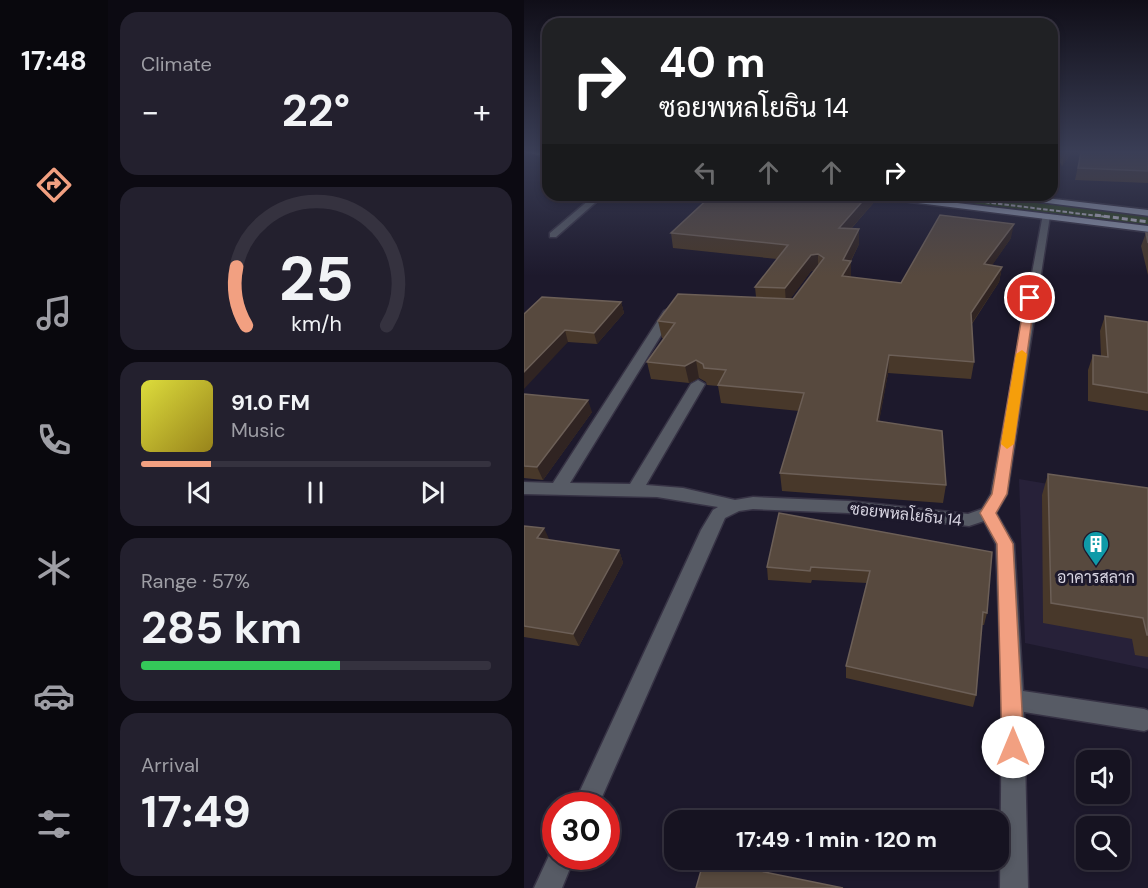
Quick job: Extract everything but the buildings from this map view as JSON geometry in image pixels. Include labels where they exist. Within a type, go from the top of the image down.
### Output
[{"type":"main road","points":[[1058,200],[1148,213]]},
{"type":"main road","points":[[920,201],[1148,229]]},
{"type":"street","points":[[553,235],[593,201]]},
{"type":"street","points":[[1014,888],[1013,700],[1005,544],[988,513],[1000,494],[1034,276],[1046,216]]},
{"type":"street","points":[[558,489],[675,304],[686,304]]},
{"type":"street","points":[[635,490],[698,384]]},
{"type":"street","name":"ซอยพหลโยธิน 14","points":[[524,488],[635,490],[697,495],[735,506],[753,503],[849,507],[969,520],[988,513]]},
{"type":"street","points":[[591,792],[710,530],[719,514],[735,506]]},
{"type":"street","points":[[1013,700],[1144,720]]},
{"type":"street","points":[[548,888],[556,870]]},
{"type":"shaded area","name":"อาคารสลาก","points":[[1019,479],[1148,501],[1148,669],[1025,643]]},
{"type":"green space","points":[[952,201],[1020,201],[1148,216],[1148,225]]},
{"type":"railway","points":[[976,201],[1107,217]]},
{"type":"railway","points":[[1095,215],[1149,222]]},
{"type":"slow traffic","points":[[1007,444],[1022,354]]},
{"type":"place","name":"อาคารสลาก","points":[[1096,567]]},
{"type":"route","points":[[1013,747],[1013,700],[1005,544],[988,513],[1000,494],[1030,298]]}]
